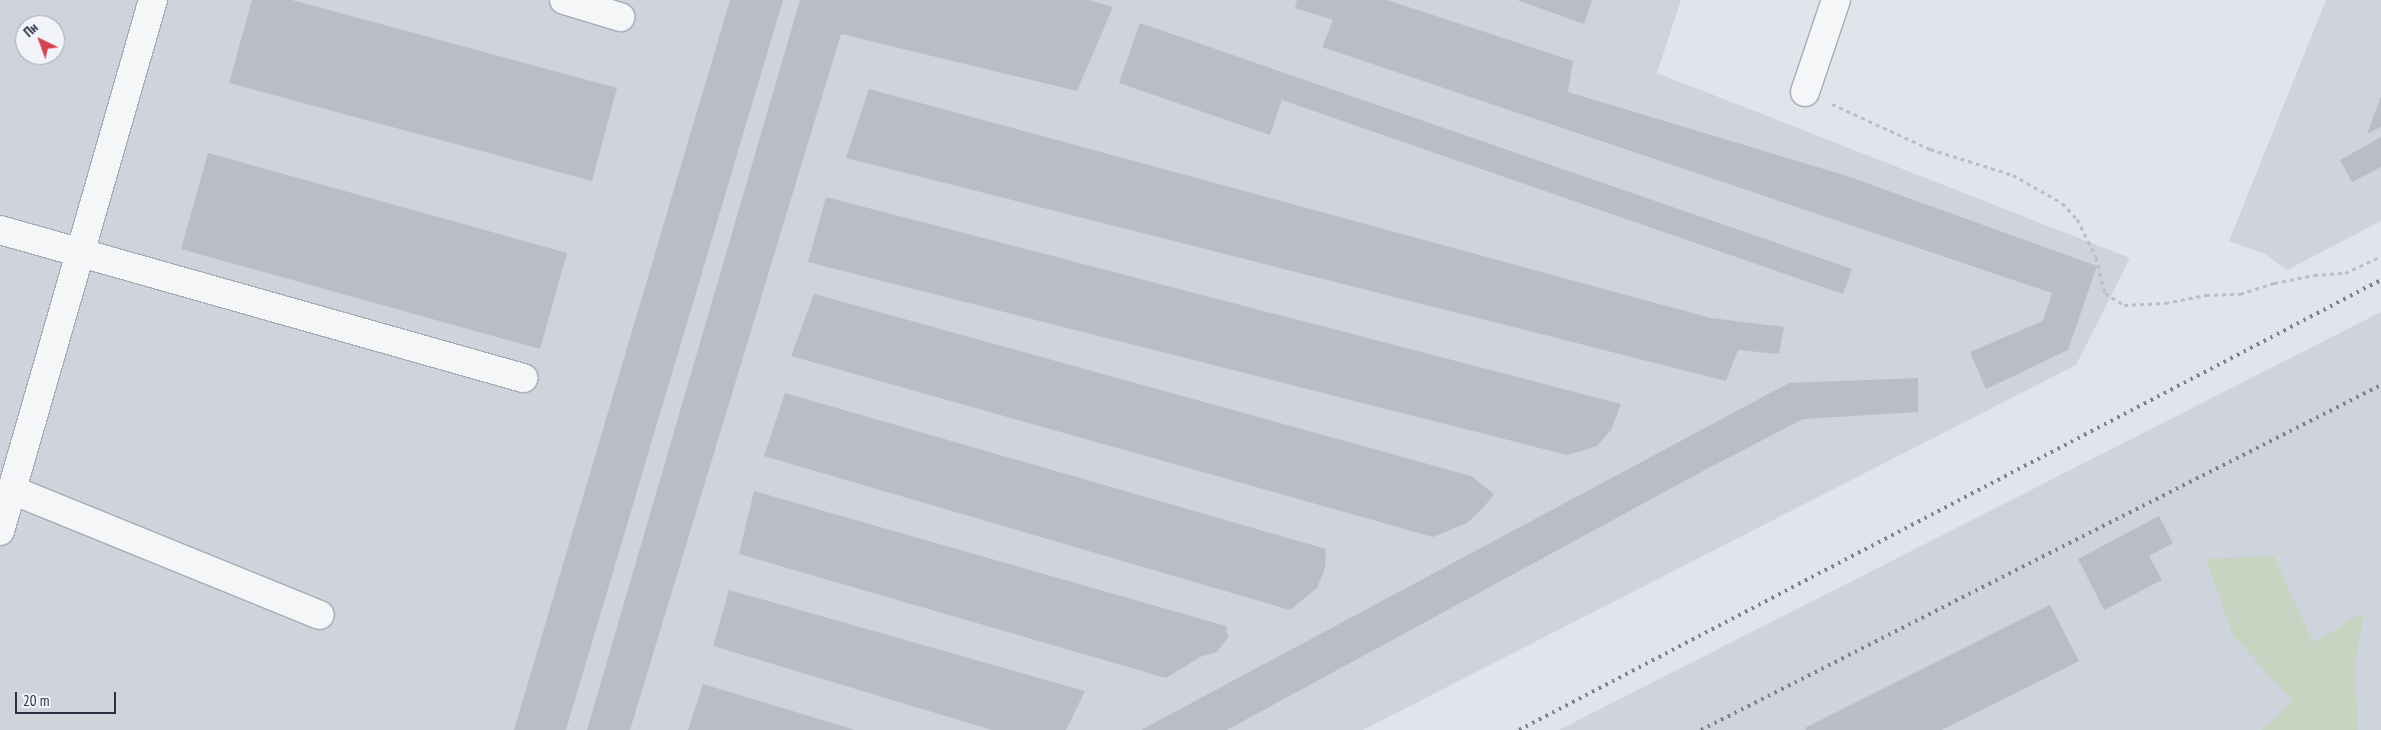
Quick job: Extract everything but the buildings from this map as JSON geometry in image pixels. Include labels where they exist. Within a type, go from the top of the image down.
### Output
[{"type":"lane","points":[[0,531],[154,0]]},
{"type":"lane","points":[[564,0],[620,17]]},
{"type":"lane","points":[[1805,92],[1836,0]]},
{"type":"lane","points":[[0,230],[523,378]]},
{"type":"lane","points":[[12,490],[320,615]]},
{"type":"path","points":[[1805,92],[1930,149],[2012,175],[2062,203],[2077,219],[2096,257],[2105,293],[2124,304],[2165,303],[2206,295],[2240,294],[2274,282],[2314,275],[2345,273],[2381,256]]},
{"type":"shaded area","points":[[0,0],[1681,0],[1657,73],[2130,258],[2076,365],[1363,730],[0,730]]},
{"type":"shaded area","points":[[2326,0],[2381,0],[2381,221],[2287,270],[2265,254],[2229,241]]},
{"type":"shaded area","points":[[2381,312],[2381,730],[1559,730]]},
{"type":"green space","points":[[2274,556],[2313,643],[2364,612],[2355,665],[2358,730],[2262,730],[2293,702],[2233,635],[2206,559]]},
{"type":"railway","points":[[1519,730],[2381,280]]},
{"type":"railway","points":[[1701,730],[2381,385]]}]
